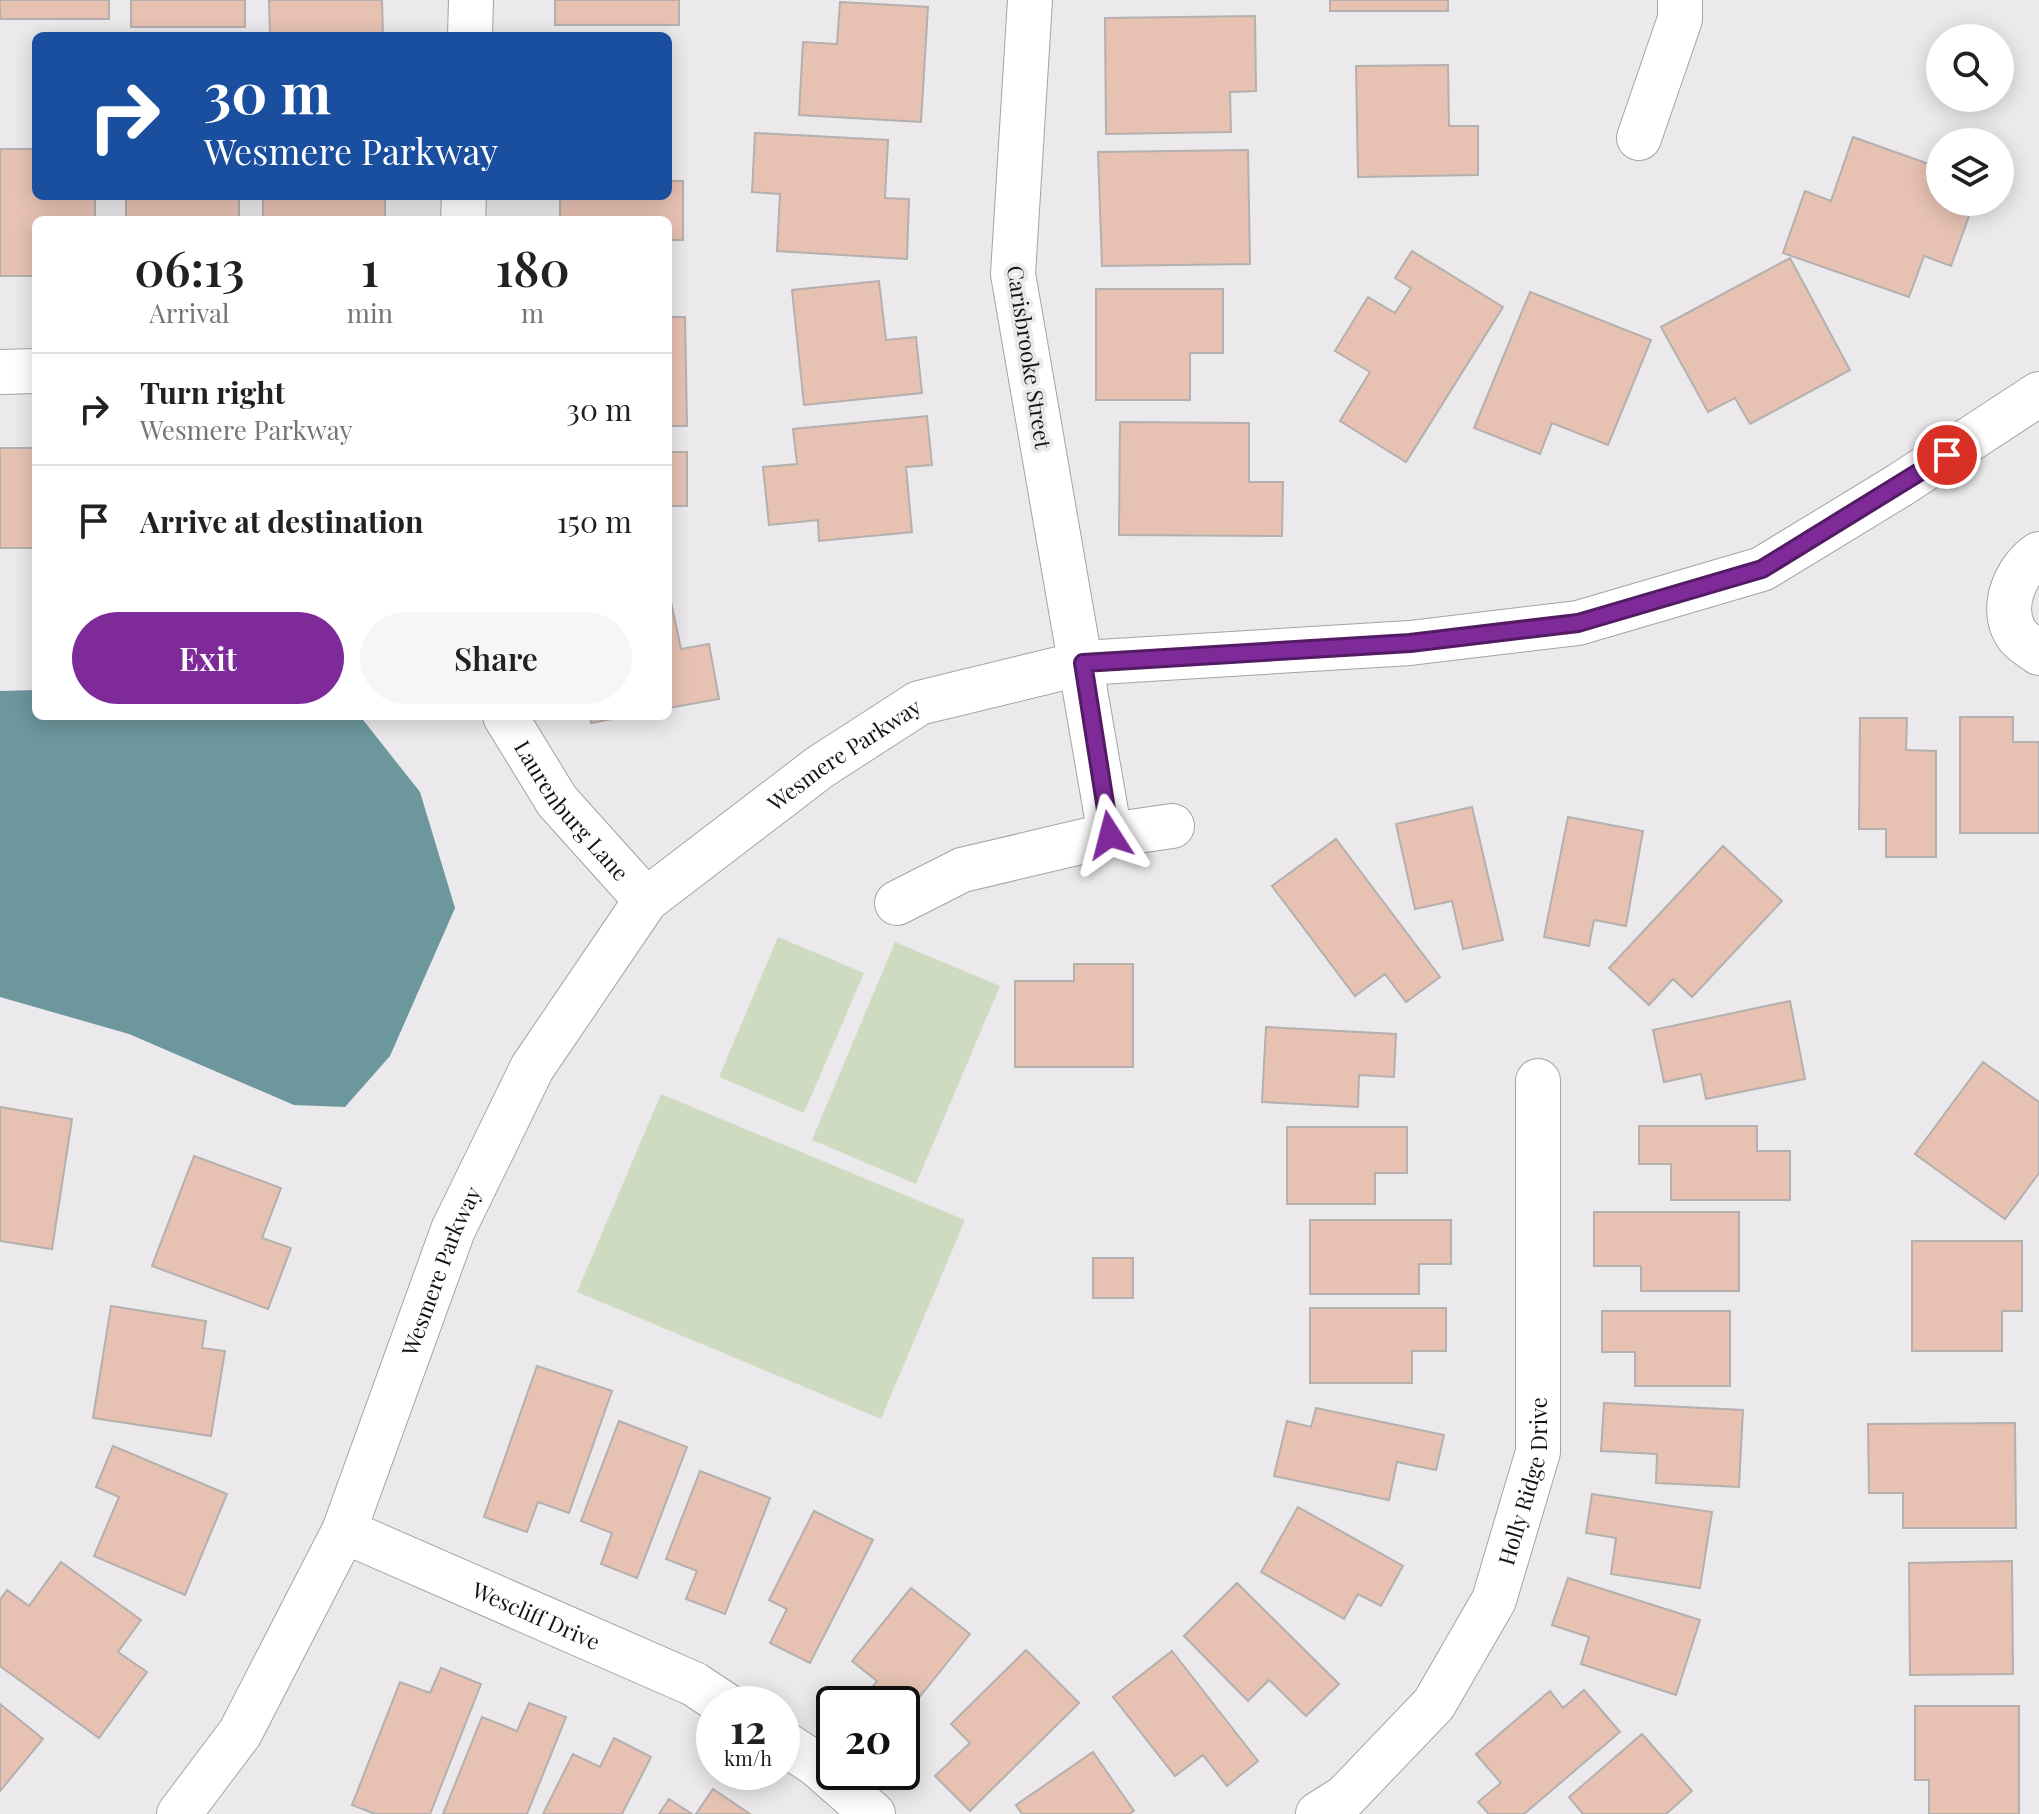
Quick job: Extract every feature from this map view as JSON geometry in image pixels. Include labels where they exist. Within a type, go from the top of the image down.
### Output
[{"type":"street","points":[[470,32],[471,0]]},
{"type":"street","name":"Carisbrooke Street","points":[[1030,0],[1013,274],[1083,663],[1110,835]]},
{"type":"street","points":[[1639,138],[1680,19],[1680,0]]},
{"type":"street","points":[[0,372],[32,371]]},
{"type":"street","name":"Wesmere Parkway","points":[[179,1814],[240,1733],[344,1531],[453,1230],[532,1068],[646,900],[820,767],[919,703],[1083,663],[1410,643],[1578,623],[1762,569],[1900,485],[2039,394]]},
{"type":"street","points":[[2039,554],[2025,563],[2013,586],[2008,618],[2017,635],[2039,653]]},
{"type":"street","name":"Laurenburg Lane","points":[[507,720],[557,801],[646,900]]},
{"type":"street","points":[[897,903],[962,870],[1110,835],[1172,826]]},
{"type":"street","name":"Holly Ridge Drive","points":[[1341,1808],[1434,1704],[1494,1600],[1538,1452],[1538,1081]]},
{"type":"street","name":"Wescliff Drive","points":[[344,1531],[697,1686]]},
{"type":"street","points":[[800,1754],[873,1814]]},
{"type":"green space","points":[[778,937],[864,973],[804,1113],[719,1077]]},
{"type":"green space","points":[[895,942],[1000,986],[916,1184],[812,1140]]},
{"type":"green space","points":[[661,1094],[965,1220],[881,1419],[577,1292]]},
{"type":"water","points":[[32,690],[32,720],[363,720],[420,792],[455,908],[390,1056],[345,1107],[294,1105],[129,1034],[0,997],[0,691]]},
{"type":"building","points":[[0,0],[109,0],[109,19],[0,19]]},
{"type":"building","points":[[131,0],[245,0],[245,27],[131,27]]},
{"type":"building","points":[[269,0],[382,0],[383,32],[270,32]]},
{"type":"building","points":[[555,0],[679,0],[679,25],[555,25]]},
{"type":"building","points":[[1330,0],[1448,0],[1448,11],[1330,11]]},
{"type":"building","points":[[840,2],[928,7],[921,122],[799,115],[803,42],[837,44]]},
{"type":"building","points":[[1255,16],[1256,91],[1230,92],[1231,132],[1106,134],[1105,18]]},
{"type":"building","points":[[1448,65],[1449,126],[1478,126],[1478,175],[1358,177],[1356,66]]},
{"type":"building","points":[[755,133],[888,140],[885,198],[909,199],[907,259],[777,251],[780,194],[752,192]]},
{"type":"building","points":[[1853,137],[1926,163],[1926,216],[1969,216],[1951,266],[1924,256],[1909,297],[1783,253],[1805,191],[1831,201]]},
{"type":"building","points":[[0,149],[32,149],[32,200],[95,200],[95,216],[32,216],[32,276],[0,276]]},
{"type":"building","points":[[1248,150],[1250,264],[1102,266],[1098,152]]},
{"type":"building","points":[[672,181],[683,181],[683,240],[672,240],[672,216],[560,216],[560,200],[672,200]]},
{"type":"building","points":[[126,200],[239,200],[239,216],[126,216]]},
{"type":"building","points":[[263,200],[385,200],[385,216],[263,216]]},
{"type":"building","points":[[1412,251],[1503,307],[1406,462],[1340,421],[1370,372],[1335,351],[1368,297],[1395,313],[1411,288],[1395,278]]},
{"type":"building","points":[[1790,258],[1850,370],[1750,424],[1735,398],[1708,412],[1661,327]]},
{"type":"building","points":[[879,281],[886,340],[916,337],[922,393],[804,405],[792,290]]},
{"type":"building","points":[[1096,289],[1223,289],[1223,353],[1190,353],[1190,400],[1096,400]]},
{"type":"building","points":[[1530,292],[1651,340],[1608,445],[1552,423],[1540,454],[1474,428]]},
{"type":"building","points":[[672,317],[685,317],[687,426],[672,426]]},
{"type":"building","points":[[927,416],[932,465],[906,467],[912,532],[819,541],[818,520],[769,525],[763,467],[797,464],[793,429]]},
{"type":"building","points":[[1120,422],[1249,423],[1249,482],[1283,482],[1282,536],[1119,535]]},
{"type":"building","points":[[0,448],[32,448],[32,548],[0,548]]},
{"type":"building","points":[[672,452],[687,452],[687,506],[672,506]]},
{"type":"building","points":[[672,607],[681,649],[709,644],[719,699],[672,707]]},
{"type":"building","points":[[1960,717],[2013,717],[2013,742],[2039,742],[2039,833],[1960,833]]},
{"type":"building","points":[[1860,718],[1907,718],[1906,750],[1936,751],[1936,857],[1886,857],[1886,829],[1859,829]]},
{"type":"building","points":[[1472,807],[1503,940],[1463,949],[1452,901],[1415,909],[1396,824]]},
{"type":"building","points":[[1568,817],[1643,831],[1626,926],[1594,920],[1589,946],[1544,937]]},
{"type":"building","points":[[1336,839],[1440,977],[1406,1002],[1385,974],[1355,996],[1272,886]]},
{"type":"building","points":[[1723,846],[1782,901],[1692,997],[1673,979],[1649,1005],[1609,968]]},
{"type":"building","points":[[1074,964],[1133,964],[1133,1067],[1015,1067],[1015,981],[1074,981]]},
{"type":"building","points":[[1790,1001],[1805,1079],[1706,1099],[1701,1074],[1664,1082],[1653,1030]]},
{"type":"building","points":[[1266,1027],[1396,1034],[1394,1077],[1359,1075],[1358,1107],[1262,1102]]},
{"type":"building","points":[[1983,1062],[2039,1102],[2039,1173],[2005,1219],[1915,1154]]},
{"type":"building","points":[[0,1107],[72,1119],[52,1249],[0,1241]]},
{"type":"building","points":[[1639,1126],[1757,1126],[1757,1151],[1790,1151],[1790,1200],[1671,1200],[1671,1164],[1639,1164]]},
{"type":"building","points":[[1287,1127],[1407,1127],[1407,1173],[1375,1173],[1375,1204],[1287,1204]]},
{"type":"building","points":[[194,1156],[281,1188],[262,1238],[291,1248],[268,1309],[152,1266]]},
{"type":"building","points":[[1594,1212],[1739,1212],[1739,1291],[1641,1291],[1641,1266],[1594,1266]]},
{"type":"building","points":[[1310,1220],[1451,1220],[1451,1264],[1419,1264],[1419,1294],[1310,1294]]},
{"type":"building","points":[[1912,1241],[2022,1241],[2022,1311],[2002,1311],[2002,1351],[1912,1351]]},
{"type":"building","points":[[1093,1258],[1133,1258],[1133,1298],[1093,1298]]},
{"type":"building","points":[[111,1306],[206,1321],[202,1348],[225,1351],[211,1436],[93,1418]]},
{"type":"building","points":[[1310,1308],[1446,1308],[1446,1351],[1412,1351],[1412,1383],[1310,1383]]},
{"type":"building","points":[[1602,1311],[1730,1311],[1730,1386],[1635,1386],[1635,1352],[1602,1352]]},
{"type":"building","points":[[537,1366],[612,1391],[569,1513],[538,1502],[527,1532],[484,1517]]},
{"type":"building","points":[[1604,1403],[1743,1410],[1739,1487],[1656,1483],[1657,1454],[1601,1451]]},
{"type":"building","points":[[1316,1408],[1444,1435],[1436,1470],[1397,1462],[1389,1500],[1274,1476],[1287,1421],[1311,1427]]},
{"type":"building","points":[[619,1421],[687,1447],[637,1578],[601,1564],[612,1533],[581,1521]]},
{"type":"building","points":[[2015,1423],[2016,1528],[1903,1528],[1903,1493],[1869,1493],[1868,1424]]},
{"type":"building","points":[[113,1446],[227,1494],[185,1595],[94,1556],[119,1497],[96,1487]]},
{"type":"building","points":[[700,1471],[770,1498],[725,1614],[686,1599],[697,1571],[666,1559]]},
{"type":"building","points":[[1592,1494],[1712,1512],[1700,1588],[1611,1574],[1616,1538],[1586,1533]]},
{"type":"building","points":[[1298,1507],[1403,1566],[1381,1606],[1358,1594],[1344,1619],[1261,1572]]},
{"type":"building","points":[[814,1511],[873,1540],[810,1663],[770,1643],[787,1609],[769,1600]]},
{"type":"building","points":[[2012,1561],[2013,1674],[1910,1675],[1909,1563]]},
{"type":"building","points":[[61,1562],[141,1620],[118,1652],[147,1672],[99,1738],[0,1666],[0,1600],[7,1590],[29,1606]]},
{"type":"building","points":[[1568,1578],[1700,1620],[1676,1695],[1581,1664],[1589,1637],[1552,1625]]},
{"type":"building","points":[[1237,1583],[1339,1684],[1306,1716],[1269,1680],[1248,1701],[1184,1636]]},
{"type":"building","points":[[911,1588],[970,1634],[920,1696],[920,1686],[873,1686],[877,1681],[852,1661]]},
{"type":"building","points":[[1026,1650],[1079,1703],[970,1811],[935,1776],[970,1743],[951,1724]]},
{"type":"building","points":[[1172,1651],[1258,1761],[1227,1786],[1203,1755],[1175,1776],[1113,1697]]},
{"type":"building","points":[[441,1668],[481,1684],[430,1814],[375,1814],[352,1805],[400,1682],[430,1693]]},
{"type":"building","points":[[1584,1690],[1620,1732],[1524,1814],[1489,1814],[1478,1802],[1501,1783],[1476,1754],[1550,1691],[1563,1708]]},
{"type":"building","points":[[529,1703],[566,1717],[527,1814],[443,1814],[482,1717],[517,1731]]},
{"type":"building","points":[[0,1704],[43,1739],[0,1791]]},
{"type":"building","points":[[1915,1706],[2019,1706],[2019,1814],[1929,1814],[1929,1780],[1915,1780]]},
{"type":"building","points":[[1642,1734],[1692,1791],[1666,1814],[1583,1814],[1569,1797]]},
{"type":"building","points":[[614,1738],[651,1757],[622,1814],[543,1814],[573,1754],[600,1767]]},
{"type":"building","points":[[1093,1752],[1134,1811],[1129,1814],[1022,1814],[1016,1805]]},
{"type":"building","points":[[714,1790],[750,1814],[696,1814]]},
{"type":"building","points":[[669,1799],[692,1814],[659,1814]]},
{"type":"route","points":[[1110,835],[1083,663],[1410,643],[1578,623],[1762,569],[1947,455]]}]
